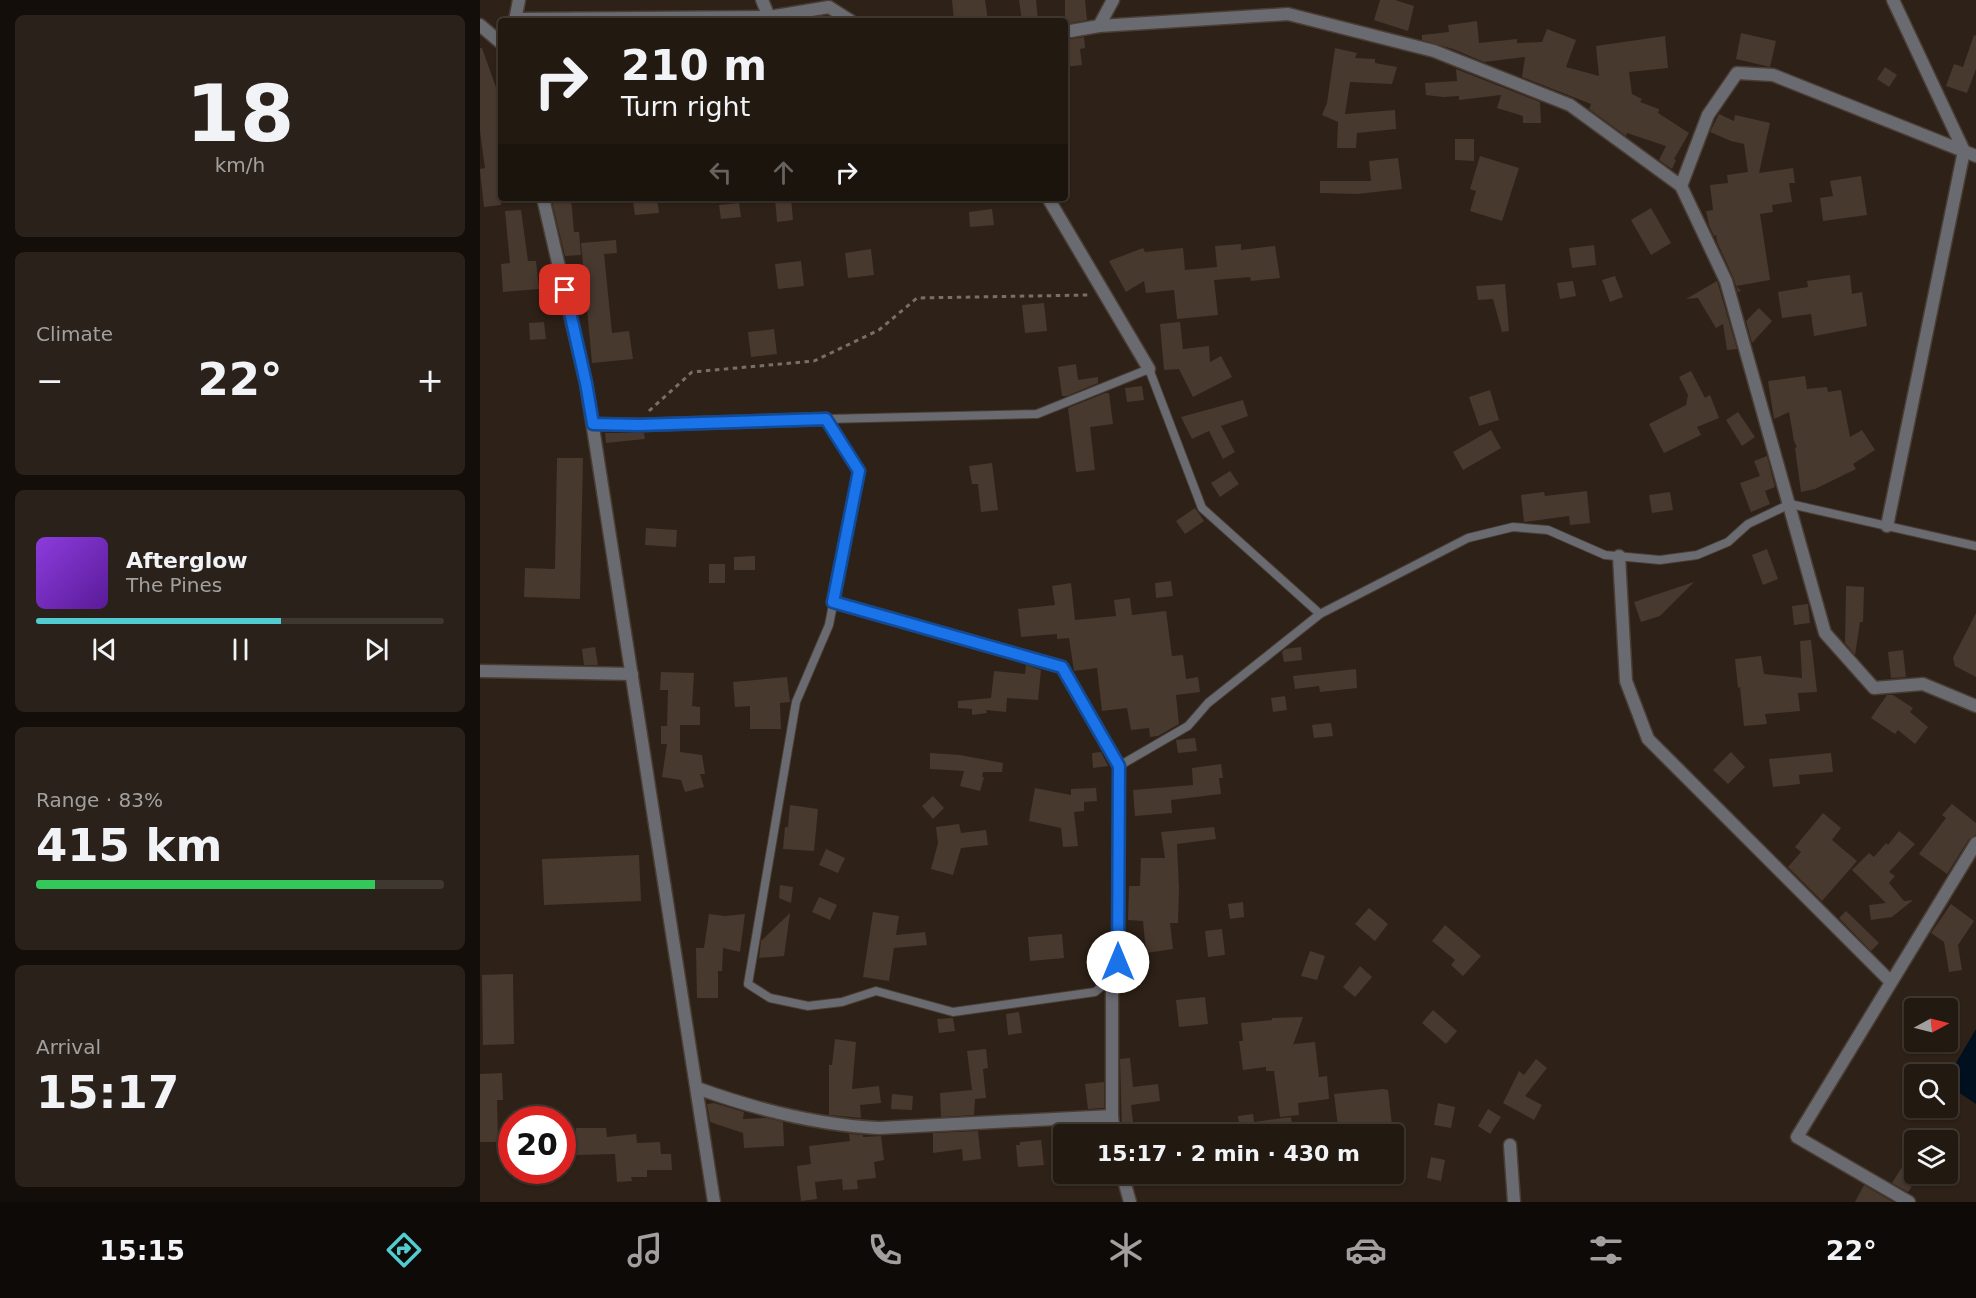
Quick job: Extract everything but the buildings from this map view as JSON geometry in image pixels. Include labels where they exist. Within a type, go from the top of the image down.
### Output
[{"type":"street","points":[[515,18],[519,0]]},
{"type":"street","points":[[762,0],[769,17]]},
{"type":"street","points":[[1098,26],[1113,0]]},
{"type":"street","points":[[1887,526],[1970,154],[1893,0]]},
{"type":"street","points":[[684,18],[769,17],[829,7],[846,18]]},
{"type":"street","points":[[1068,31],[1098,26],[1287,14],[1434,51],[1570,105],[1681,186],[1726,281],[1826,633],[1874,688],[1923,684],[1976,706]]},
{"type":"street","points":[[480,25],[498,40]]},
{"type":"street","points":[[1681,186],[1708,115],[1737,74],[1773,75],[1970,154]]},
{"type":"street","points":[[544,201],[586,383],[593,424],[714,1202]]},
{"type":"street","points":[[1050,201],[1149,369]]},
{"type":"street","points":[[593,424],[639,425],[826,419]]},
{"type":"street","points":[[1619,556],[1626,681],[1648,739],[1891,982]]},
{"type":"street","points":[[833,602],[1062,667],[1119,766]]},
{"type":"street","points":[[480,670],[632,674]]},
{"type":"street","points":[[1908,1202],[1797,1137],[1976,843]]},
{"type":"street","points":[[1112,978],[1113,1124]]},
{"type":"street","points":[[697,1088],[764,1111],[857,1127],[879,1128],[1112,1116]]},
{"type":"street","points":[[1510,1145],[1514,1202]]},
{"type":"street","points":[[1125,1184],[1130,1202]]},
{"type":"lane","points":[[826,419],[1037,414],[1149,369],[1202,508],[1320,614]]},
{"type":"lane","points":[[826,419],[859,471],[829,625],[796,702],[748,984],[770,998],[808,1006],[842,1002],[876,991],[953,1012],[1095,992],[1112,978],[1118,962],[1119,766],[1188,726],[1208,703],[1320,614],[1468,538],[1513,527],[1548,530],[1605,555],[1660,560],[1697,555],[1728,542],[1748,524],[1790,504],[1976,546]]},
{"type":"path","points":[[639,425],[645,415],[692,372],[814,362],[879,330],[917,298],[1105,295]]},
{"type":"water","points":[[1976,1029],[1976,1104],[1958,1092],[1958,1064],[1955,1064]]},
{"type":"route","points":[[565,290],[593,424],[639,425],[826,419],[859,471],[833,602],[1062,667],[1119,766],[1118,962]]}]
